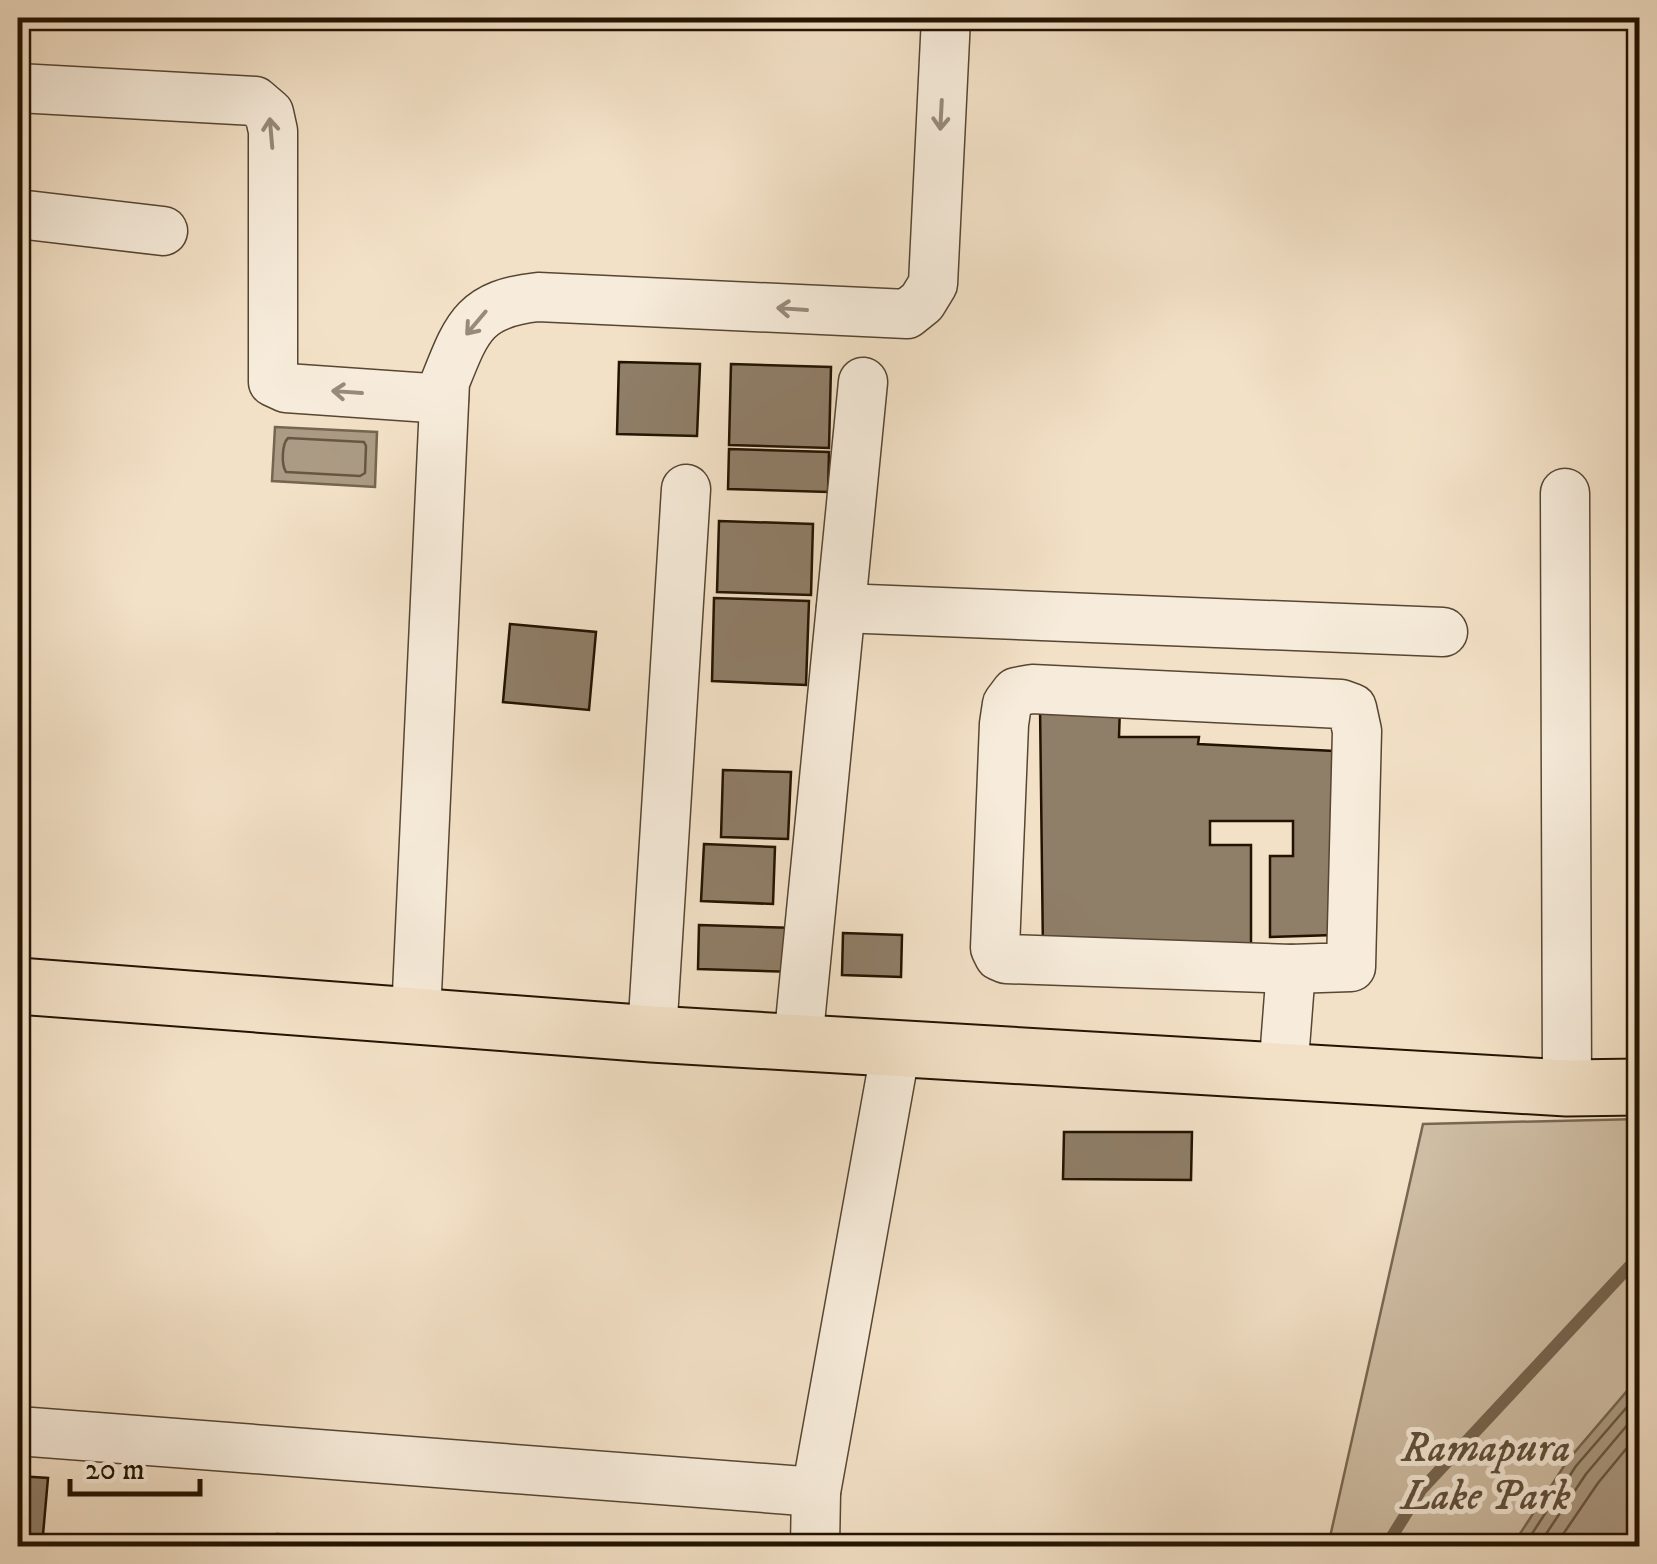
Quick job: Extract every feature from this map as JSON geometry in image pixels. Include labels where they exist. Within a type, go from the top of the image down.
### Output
[{"type":"main road","points":[[18,986],[652,1034],[1283,1073],[1567,1088],[1640,1087]]},
{"type":"street","points":[[416,1015],[444,382],[462,339],[485,311],[506,301],[538,297],[907,314],[922,302],[934,284],[946,18]]},
{"type":"street","points":[[18,88],[254,101],[270,113],[274,131],[272,382],[286,388],[444,399]]},
{"type":"street","points":[[18,214],[163,232]]},
{"type":"street","points":[[798,1042],[863,382]]},
{"type":"street","points":[[652,1034],[686,489]]},
{"type":"street","points":[[1565,493],[1567,1088]]},
{"type":"street","points":[[841,608],[1443,632]]},
{"type":"street","points":[[1051,690],[1341,704],[1352,708],[1357,731],[1352,965],[1347,969],[1291,969],[999,956],[995,948],[1004,724],[1007,704],[1016,692],[1051,690]]},
{"type":"street","points":[[1283,1073],[1291,969]]},
{"type":"street","points":[[815,1546],[816,1492],[896,1048]]},
{"type":"street","points":[[18,1431],[816,1492]]},
{"type":"green space","name":"Ramapura Lake Park","points":[[1639,1119],[1639,1546],[1328,1546],[1423,1124]]},
{"type":"water","points":[[275,427],[377,432],[375,487],[272,481]]},
{"type":"water","points":[[1639,1377],[1639,1546],[1512,1546],[1568,1460]]},
{"type":"building","points":[[619,362],[700,364],[697,436],[617,434]]},
{"type":"building","points":[[731,364],[831,367],[829,448],[729,445]]},
{"type":"building","points":[[729,449],[829,452],[828,492],[728,489]]},
{"type":"building","points":[[719,521],[813,524],[811,595],[717,592]]},
{"type":"building","points":[[714,598],[809,601],[806,685],[712,681]]},
{"type":"building","points":[[510,624],[596,632],[589,710],[503,702]]},
{"type":"building","points":[[1040,706],[1120,707],[1119,737],[1199,737],[1198,744],[1334,751],[1334,935],[1270,937],[1270,856],[1293,856],[1293,821],[1210,821],[1210,845],[1251,845],[1251,954],[1043,953]]},
{"type":"building","points":[[723,770],[791,772],[788,839],[721,837]]},
{"type":"building","points":[[704,844],[775,847],[773,904],[701,901]]},
{"type":"building","points":[[699,925],[796,928],[795,972],[698,969]]},
{"type":"building","points":[[843,933],[902,935],[901,977],[842,975]]},
{"type":"building","points":[[1064,1132],[1192,1132],[1191,1180],[1063,1179]]},
{"type":"building","points":[[18,1476],[48,1478],[42,1546],[18,1546]]},
{"type":"building","points":[[277,1534],[323,1537],[323,1546],[276,1546]]},
{"type":"waterway","points":[[1386,1546],[1421,1490],[1640,1255]]}]
